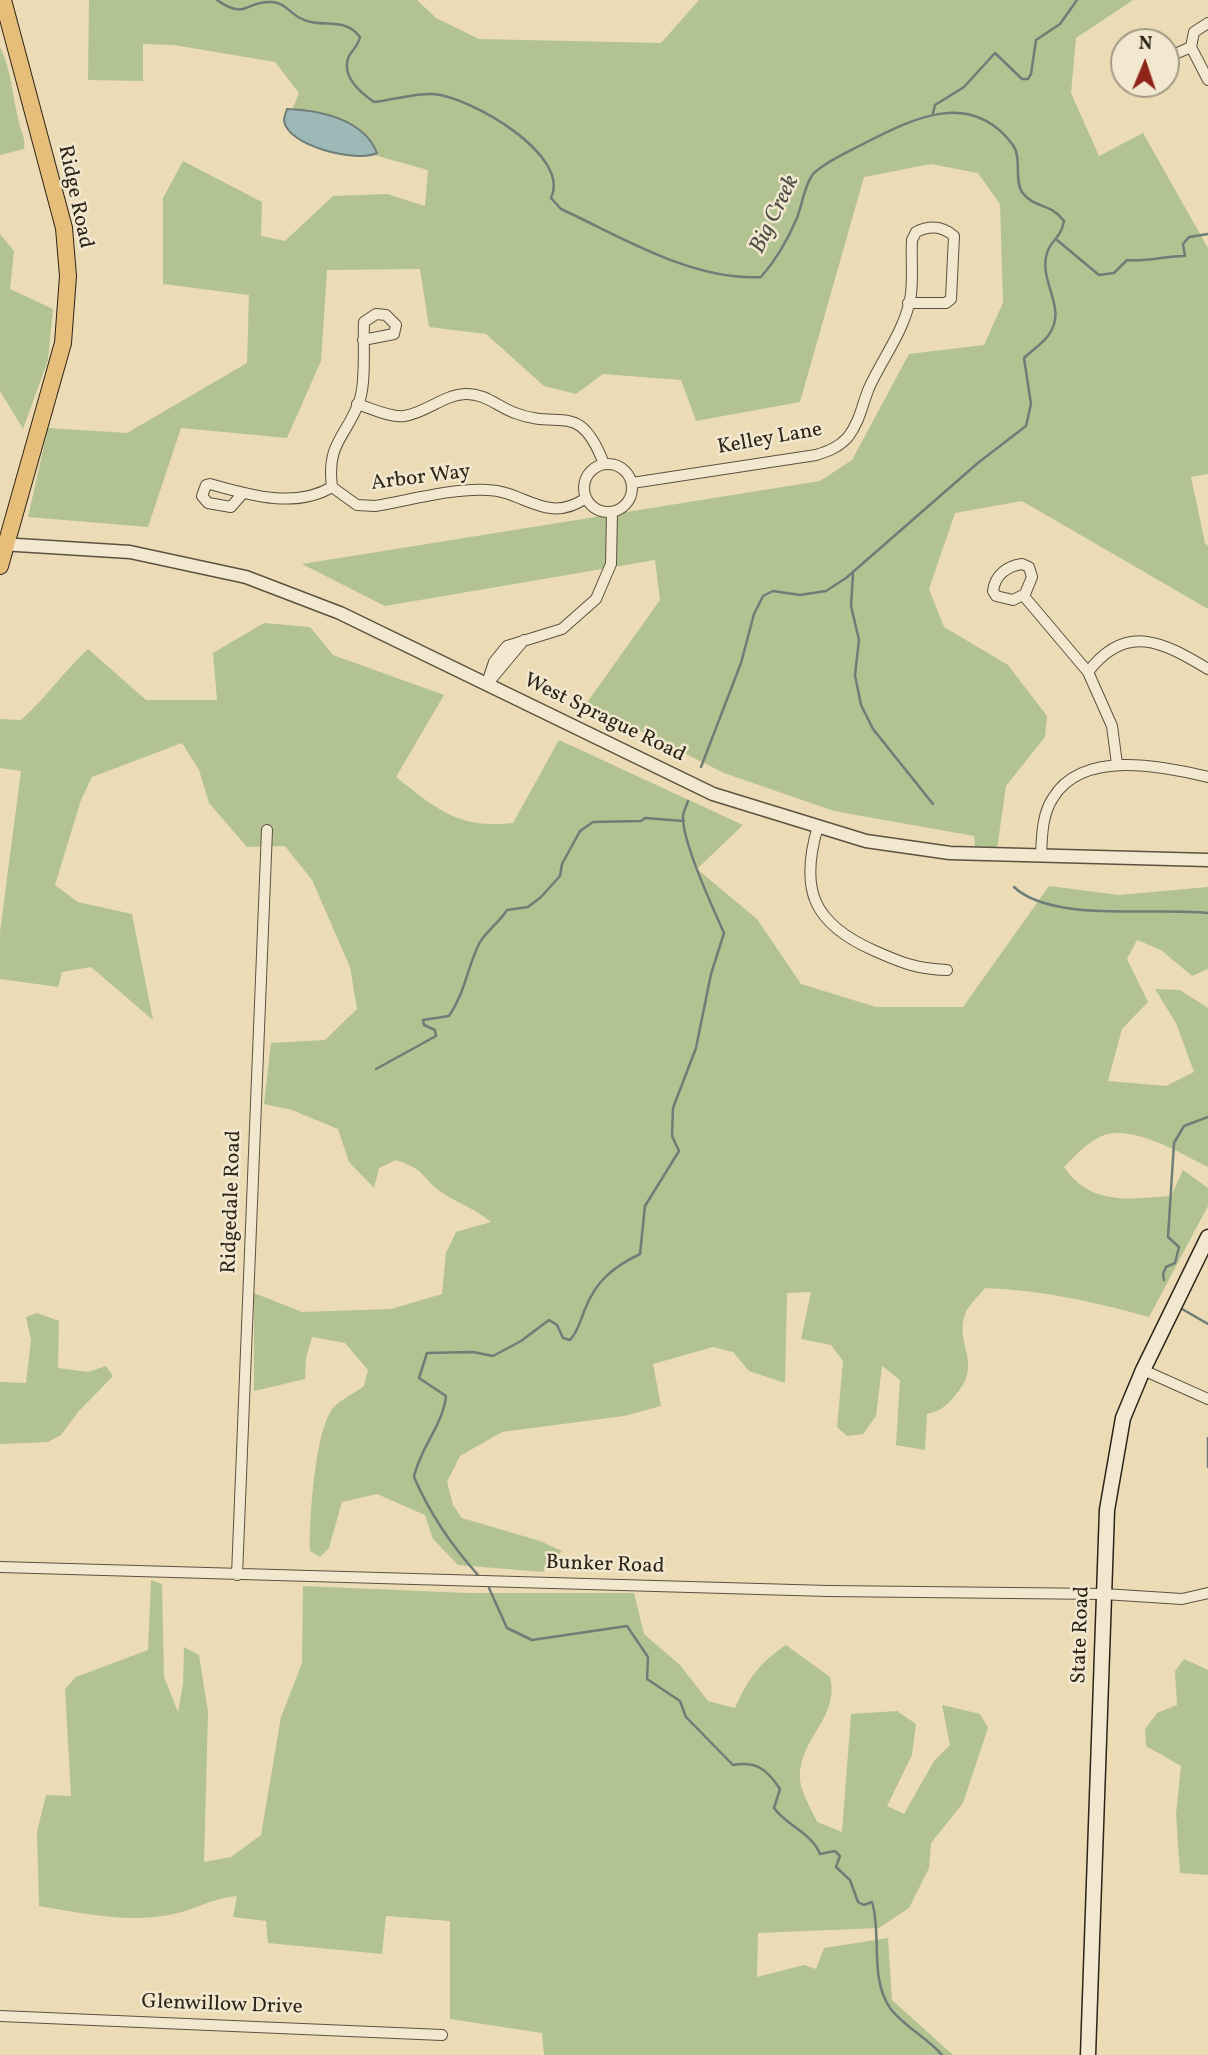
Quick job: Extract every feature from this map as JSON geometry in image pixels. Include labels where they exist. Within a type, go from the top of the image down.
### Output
[{"type":"main road","name":"Ridge Road","points":[[0,566],[4,544],[63,343],[68,276],[64,228],[3,0]]},
{"type":"main road","name":"State Road","points":[[1088,2055],[1107,1510],[1124,1418],[1143,1370],[1208,1237]]},
{"type":"street","points":[[1208,23],[1194,32],[1191,47],[1208,80]]},
{"type":"street","points":[[1180,52],[1191,47]]},
{"type":"street","name":"Kelley Lane","points":[[632,483],[816,455],[837,447],[860,419],[867,393],[890,352],[908,303],[912,240],[916,232],[935,226],[947,230],[954,236],[951,299],[946,303],[908,303]]},
{"type":"street","points":[[243,493],[304,499],[332,487],[331,456],[357,404],[363,340]]},
{"type":"street","points":[[357,404],[404,416],[449,397],[467,394],[487,398],[513,413],[528,417],[566,419],[585,430],[596,442],[604,464]]},
{"type":"street","points":[[604,464],[619,466],[632,483],[631,498],[620,509],[612,512],[597,509],[586,498],[587,477],[604,464]]},
{"type":"street","name":"Arbor Way","points":[[332,487],[357,505],[375,506],[490,490],[536,507],[555,508],[579,503],[586,498]]},
{"type":"street","points":[[487,683],[494,662],[507,646],[562,629],[596,599],[611,564],[612,512]]},
{"type":"street","name":"West Sprague Road","points":[[4,544],[130,552],[246,577],[340,613],[713,794],[866,841],[950,853],[1208,860]]},
{"type":"street","points":[[1023,595],[1088,673],[1112,726],[1116,764]]},
{"type":"street","points":[[1088,673],[1104,652],[1135,642],[1166,645],[1208,669]]},
{"type":"street","points":[[1041,855],[1043,827],[1053,797],[1077,776],[1098,767],[1116,764],[1208,777]]},
{"type":"street","points":[[818,826],[808,869],[810,885],[825,919],[840,933],[918,970],[947,970]]},
{"type":"street","name":"Ridgedale Road","points":[[237,1576],[267,830]]},
{"type":"street","points":[[1143,1370],[1208,1399]]},
{"type":"street","name":"Bunker Road","points":[[0,1567],[237,1576],[881,1592],[1104,1594],[1182,1599],[1208,1593]]},
{"type":"street","name":"Glenwillow Drive","points":[[0,2016],[442,2035]]},
{"type":"green space","points":[[89,0],[417,0],[436,18],[479,39],[661,43],[699,0],[1133,0],[1076,38],[1071,93],[1099,156],[1143,133],[1208,248],[1208,474],[1191,477],[1205,543],[1208,546],[1208,609],[1022,501],[955,513],[929,589],[944,627],[1008,665],[1047,716],[1045,737],[1006,786],[997,849],[975,847],[974,836],[834,811],[724,773],[586,704],[660,600],[655,560],[385,606],[302,564],[820,481],[852,460],[909,354],[984,345],[1003,303],[1000,204],[978,173],[931,164],[864,177],[800,402],[696,421],[681,380],[603,374],[576,394],[544,386],[486,334],[429,327],[420,269],[327,270],[321,361],[287,438],[181,428],[148,527],[28,517],[48,428],[127,433],[247,363],[249,295],[163,284],[163,198],[183,161],[262,202],[261,236],[285,241],[333,196],[387,194],[425,206],[428,170],[302,135],[289,117],[299,93],[275,62],[174,45],[143,44],[143,81],[88,80]]},
{"type":"green space","points":[[0,47],[9,74],[24,138],[24,149],[0,155]]},
{"type":"green space","points":[[0,234],[14,251],[10,289],[53,309],[48,360],[23,429],[0,391]]},
{"type":"green space","points":[[264,623],[310,627],[333,655],[444,695],[396,777],[436,807],[462,820],[494,824],[513,823],[559,740],[743,825],[697,869],[757,919],[801,984],[876,1007],[963,1007],[1049,886],[1119,895],[1208,887],[1208,969],[1192,976],[1161,950],[1137,940],[1127,959],[1148,1002],[1122,1029],[1108,1081],[1166,1086],[1194,1072],[1176,1023],[1155,989],[1180,990],[1208,1008],[1208,1167],[1160,1143],[1120,1133],[1096,1139],[1064,1167],[1074,1180],[1086,1188],[1112,1197],[1171,1196],[1183,1170],[1208,1188],[1208,1206],[1149,1317],[1068,1298],[985,1288],[965,1314],[963,1336],[968,1364],[963,1385],[948,1403],[927,1414],[925,1450],[896,1445],[900,1380],[882,1366],[876,1416],[863,1434],[847,1436],[837,1427],[843,1361],[831,1345],[801,1339],[811,1292],[787,1293],[785,1383],[749,1371],[733,1352],[713,1347],[653,1364],[661,1406],[624,1416],[502,1432],[460,1456],[447,1482],[453,1505],[462,1518],[540,1541],[562,1551],[543,1572],[458,1565],[433,1539],[425,1515],[377,1494],[342,1502],[329,1548],[320,1557],[310,1551],[314,1476],[327,1419],[336,1405],[364,1386],[368,1370],[345,1343],[312,1337],[306,1358],[305,1379],[254,1391],[254,1293],[302,1312],[391,1309],[442,1294],[446,1253],[456,1232],[491,1222],[440,1191],[418,1170],[396,1160],[379,1168],[374,1188],[349,1162],[338,1129],[292,1110],[264,1104],[271,1043],[325,1040],[357,1009],[350,967],[312,880],[285,846],[247,847],[209,803],[199,770],[182,743],[92,777],[81,800],[55,885],[78,902],[132,914],[153,1020],[91,967],[62,972],[58,987],[0,979],[0,932],[21,771],[0,768],[0,719],[21,720],[88,649],[146,700],[217,700],[213,653]]},
{"type":"green space","points":[[37,1313],[59,1321],[58,1368],[88,1372],[106,1366],[113,1376],[78,1412],[61,1435],[48,1442],[0,1444],[0,1382],[26,1383],[31,1340],[26,1317]]},
{"type":"green space","points":[[151,1580],[162,1584],[164,1677],[178,1712],[183,1684],[184,1647],[199,1655],[208,1712],[204,1862],[231,1857],[261,1835],[281,1717],[302,1663],[303,1586],[467,1593],[634,1593],[644,1634],[680,1665],[708,1701],[735,1708],[755,1672],[786,1645],[830,1677],[832,1692],[829,1705],[805,1752],[800,1780],[804,1796],[817,1822],[842,1832],[851,1714],[897,1711],[916,1724],[912,1755],[887,1806],[904,1814],[934,1761],[950,1745],[942,1705],[980,1714],[988,1728],[963,1803],[931,1843],[929,1868],[909,1908],[879,1928],[758,1933],[757,1977],[804,1965],[816,1969],[824,1948],[888,1938],[892,2000],[953,2055],[544,2055],[542,2033],[450,2019],[450,1921],[386,1916],[382,1954],[268,1943],[266,1921],[233,1917],[237,1896],[219,1899],[178,1913],[137,1918],[39,1906],[37,1831],[46,1795],[71,1796],[65,1689],[76,1677],[148,1650]]},
{"type":"green space","points":[[1184,1659],[1208,1670],[1208,1875],[1180,1873],[1176,1814],[1181,1766],[1146,1746],[1145,1729],[1157,1713],[1177,1705],[1175,1671]]},
{"type":"water","points":[[287,109],[326,114],[351,124],[371,141],[377,153],[354,156],[309,145],[288,129],[284,120]]},
{"type":"waterway","name":"Big Creek","points":[[217,0],[234,9],[263,2],[277,3],[308,21],[346,26],[360,37],[349,56],[347,70],[358,89],[374,102],[433,94],[449,97],[492,116],[532,147],[546,164],[553,181],[551,198],[561,209],[658,255],[709,272],[761,277],[790,234],[808,182],[814,173],[832,160],[903,125],[942,114],[961,113],[979,118],[997,128],[1016,150],[1018,181],[1022,192],[1064,221],[1047,253],[1045,264],[1055,305],[1054,326],[1046,339],[1024,358],[1031,404],[1026,426],[979,462],[846,578],[826,591],[800,595],[773,591],[763,596],[754,614],[741,663],[701,767]]},
{"type":"waterway","points":[[933,113],[935,105],[964,87],[995,53],[1022,79],[1028,79],[1036,40],[1060,24],[1077,0]]},
{"type":"waterway","points":[[1057,240],[1099,275],[1114,273],[1127,260],[1185,256],[1183,244],[1189,237],[1208,234]]},
{"type":"waterway","points":[[853,574],[851,606],[859,640],[855,675],[861,705],[873,729],[933,804]]},
{"type":"waterway","points":[[478,1575],[442,1529],[414,1477],[421,1456],[441,1417],[446,1396],[419,1378],[427,1353],[473,1352],[493,1356],[521,1341],[549,1320],[557,1325],[563,1338],[570,1340],[594,1290],[614,1270],[640,1254],[645,1206],[679,1151],[672,1136],[673,1108],[696,1048],[711,974],[724,933],[687,842],[683,816],[688,801]]},
{"type":"waterway","points":[[376,1069],[436,1036],[435,1030],[424,1025],[423,1020],[449,1016],[459,998],[482,939],[507,910],[528,907],[541,897],[560,876],[562,864],[580,831],[593,822],[641,821],[645,818],[684,821]]},
{"type":"waterway","points":[[1014,887],[1031,898],[1078,909],[1208,913]]},
{"type":"waterway","points":[[1164,1280],[1166,1267],[1175,1263],[1179,1247],[1168,1237],[1174,1143],[1184,1126],[1208,1117]]},
{"type":"waterway","points":[[1182,1309],[1208,1324]]},
{"type":"waterway","points":[[1208,1438],[1208,1467]]},
{"type":"waterway","points":[[489,1588],[507,1628],[532,1640],[627,1626],[648,1657],[647,1679],[680,1701],[686,1717],[733,1765],[755,1766],[770,1776],[780,1789],[774,1808],[811,1840],[820,1854],[835,1851],[840,1856],[836,1867],[850,1880],[858,1902],[864,1905],[872,1902],[880,1983],[890,2008],[942,2055]]}]
